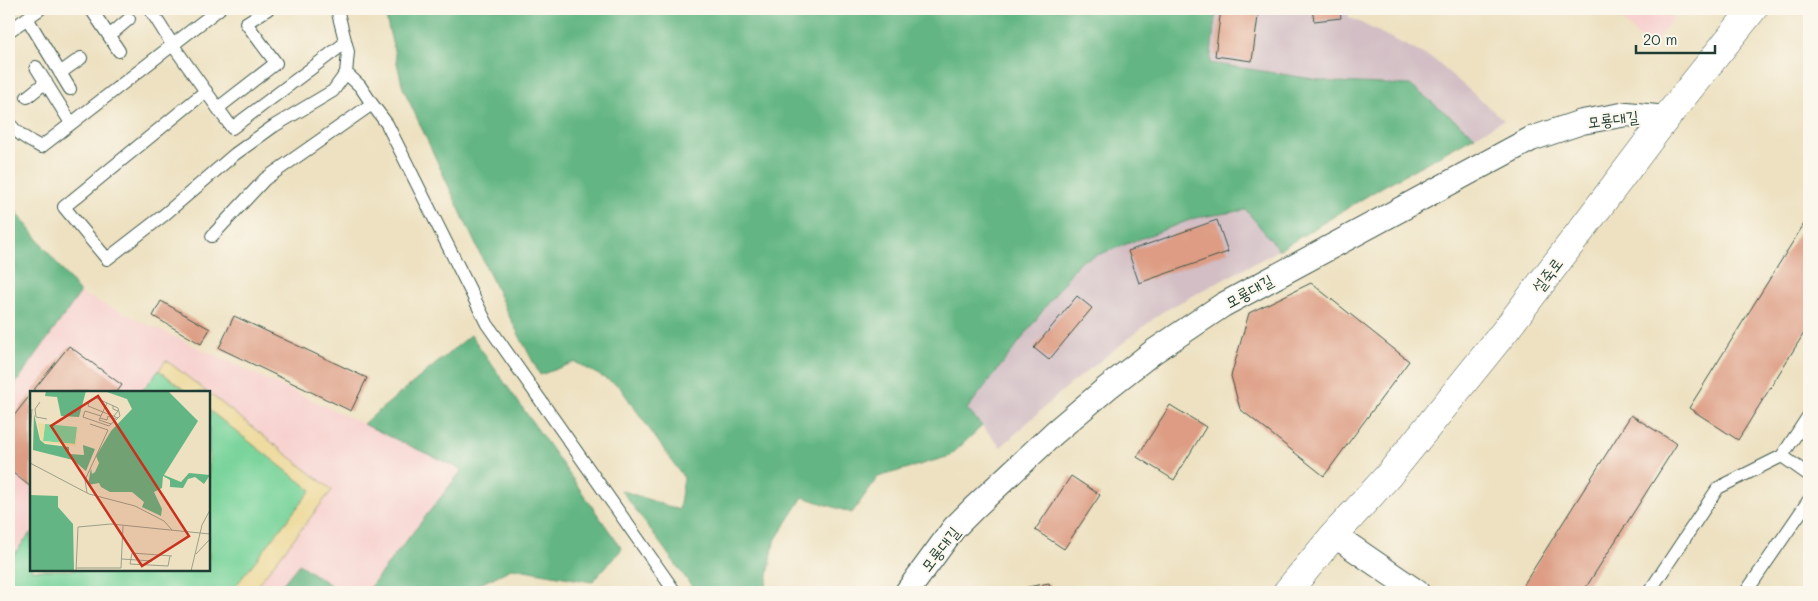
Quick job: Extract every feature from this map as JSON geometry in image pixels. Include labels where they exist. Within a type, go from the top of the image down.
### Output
[{"type":"main road","name":"설죽로","points":[[1287,592],[1334,535],[1388,476],[1504,331],[1666,118],[1753,9]]},
{"type":"street","name":"모룡대길","points":[[907,592],[954,528],[1054,433],[1153,352],[1224,305],[1531,139],[1582,122],[1626,114],[1666,118]]},
{"type":"street","points":[[1334,535],[1417,592]]},
{"type":"lane","points":[[9,31],[40,9]]},
{"type":"lane","points":[[91,9],[119,51]]},
{"type":"lane","points":[[150,9],[172,44],[232,128],[345,43]]},
{"type":"lane","points":[[9,123],[13,129],[41,147],[219,9]]},
{"type":"lane","points":[[218,108],[276,63],[246,23],[268,9]]},
{"type":"lane","points":[[206,91],[64,207],[107,259],[164,215],[235,154],[274,126],[333,91],[346,73],[348,52],[337,9]]},
{"type":"lane","points":[[27,18],[70,89]]},
{"type":"lane","points":[[108,36],[129,19]]},
{"type":"lane","points":[[60,74],[81,58]]},
{"type":"lane","points":[[36,67],[71,123]]},
{"type":"lane","points":[[346,73],[360,86],[388,124],[487,324],[675,592]]},
{"type":"lane","points":[[27,97],[46,82]]},
{"type":"lane","points":[[212,236],[265,179],[372,104]]},
{"type":"lane","points":[[1649,592],[1718,488],[1782,456],[1809,415]]},
{"type":"lane","points":[[1782,456],[1809,475]]},
{"type":"lane","points":[[1746,592],[1809,500]]},
{"type":"shaded area","points":[[1216,9],[1348,9],[1349,17],[1433,59],[1504,120],[1475,136],[1410,85],[1333,82],[1210,63]]},
{"type":"shaded area","points":[[1611,9],[1680,9],[1650,49]]},
{"type":"shaded area","points":[[1246,210],[1279,250],[1162,312],[1062,391],[1001,447],[967,409],[1079,262],[1195,218]]},
{"type":"shaded area","points":[[80,293],[463,470],[366,592],[341,592],[300,564],[278,592],[9,592],[9,393]]},
{"type":"green space","points":[[384,9],[1216,9],[1210,63],[1333,82],[1410,85],[1475,136],[1382,187],[1279,250],[1246,210],[1195,218],[1079,262],[967,409],[982,426],[950,456],[878,477],[852,513],[803,497],[774,542],[765,592],[696,592],[621,490],[679,510],[684,478],[619,386],[575,362],[540,375],[508,314],[403,88]]},
{"type":"green space","points":[[9,202],[80,293],[9,393]]},
{"type":"green space","points":[[471,335],[622,549],[592,582],[513,568],[464,592],[366,592],[462,470],[363,424]]},
{"type":"green space","points":[[159,370],[186,391],[142,391]]},
{"type":"green space","points":[[210,411],[311,490],[231,592],[9,592],[9,561],[30,533],[30,571],[210,571]]},
{"type":"green space","points":[[299,564],[341,592],[276,592]]},
{"type":"sand","points":[[166,360],[206,391],[186,391],[159,370]]},
{"type":"sand","points":[[210,394],[332,490],[252,592],[231,592],[311,490],[210,411]]},
{"type":"building","points":[[1221,9],[1259,9],[1252,61],[1215,56]]},
{"type":"building","points":[[1312,9],[1340,9],[1341,18],[1314,21]]},
{"type":"building","points":[[1809,216],[1809,325],[1738,440],[1689,408]]},
{"type":"building","points":[[1217,220],[1228,252],[1139,283],[1128,251]]},
{"type":"building","points":[[1311,283],[1409,361],[1324,476],[1240,409],[1231,376],[1249,313]]},
{"type":"building","points":[[1077,296],[1092,308],[1049,360],[1034,348]]},
{"type":"building","points":[[161,301],[210,329],[201,344],[153,316]]},
{"type":"building","points":[[234,316],[367,378],[351,411],[219,348]]},
{"type":"building","points":[[69,346],[122,385],[118,391],[33,391]]},
{"type":"building","points":[[30,395],[30,486],[9,470],[9,422]]},
{"type":"building","points":[[1170,405],[1206,427],[1174,480],[1137,457]]},
{"type":"building","points":[[1631,415],[1677,444],[1583,592],[1519,592]]},
{"type":"building","points":[[1071,476],[1100,495],[1064,549],[1035,530]]},
{"type":"building","points":[[1049,583],[1051,592],[1007,592],[1007,591]]}]
